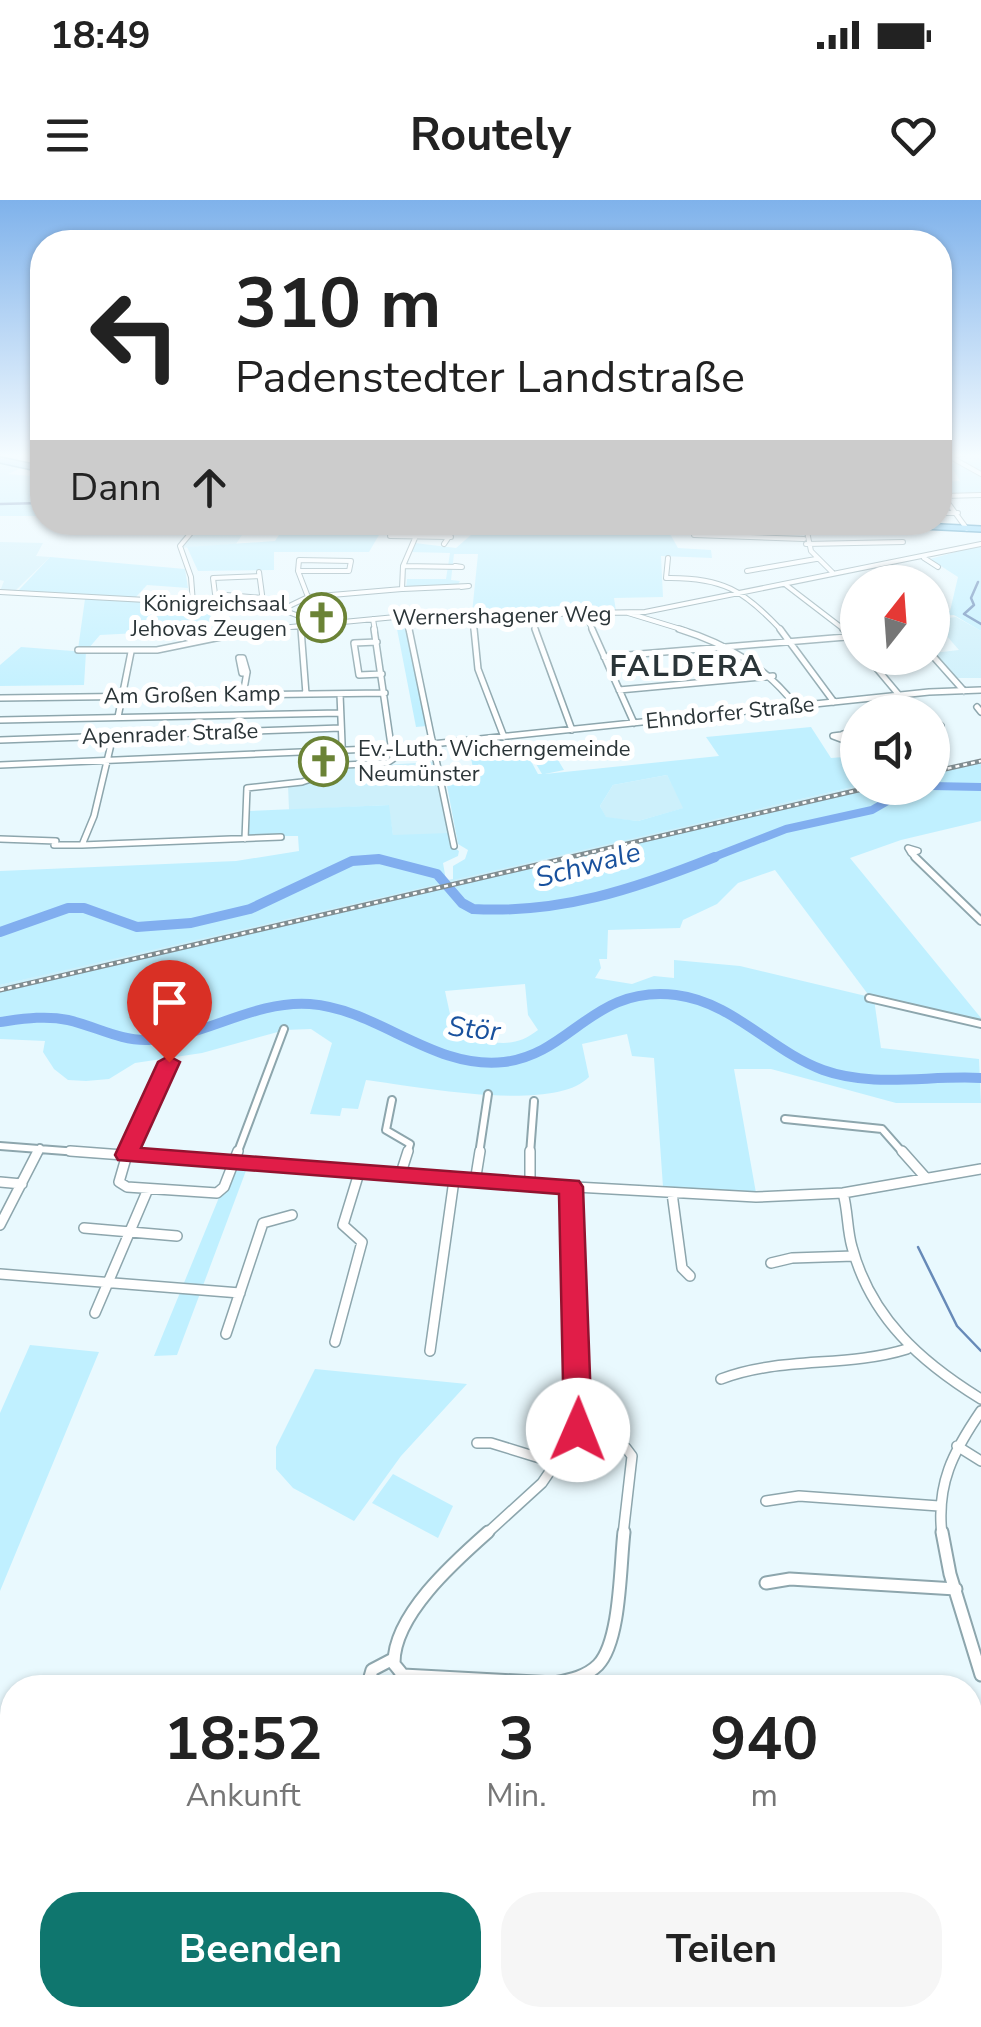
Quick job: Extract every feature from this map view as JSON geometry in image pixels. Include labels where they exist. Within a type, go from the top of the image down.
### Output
[{"type":"street","points":[[186,539],[180,546],[191,577],[193,603]]},
{"type":"street","points":[[404,589],[403,566],[415,539]]},
{"type":"street","points":[[444,544],[448,539]]},
{"type":"street","points":[[762,539],[903,542]]},
{"type":"street","points":[[805,542],[816,559],[833,572]]},
{"type":"street","name":"Wernershagener Weg","points":[[78,650],[131,652],[170,648],[259,628],[406,616],[628,613],[740,596],[833,572],[924,558],[981,544]]},
{"type":"street","points":[[668,558],[666,578],[710,580],[740,596],[790,640],[834,702]]},
{"type":"street","points":[[924,558],[935,565]]},
{"type":"street","points":[[298,571],[349,571],[352,561],[300,559],[298,571],[308,598]]},
{"type":"street","points":[[747,571],[816,559]]},
{"type":"street","points":[[403,566],[455,566]]},
{"type":"street","points":[[262,598],[216,595],[213,577],[259,574],[262,598],[263,606]]},
{"type":"street","points":[[350,582],[353,595]]},
{"type":"street","points":[[786,585],[840,624]]},
{"type":"street","points":[[282,608],[308,598],[461,587]]},
{"type":"street","points":[[0,592],[263,606],[282,608],[316,623]]},
{"type":"street","points":[[628,613],[727,646],[772,676],[796,706]]},
{"type":"street","points":[[530,614],[572,730]]},
{"type":"street","points":[[585,614],[634,723]]},
{"type":"street","points":[[472,615],[478,670],[504,736]]},
{"type":"street","points":[[406,616],[454,846]]},
{"type":"street","points":[[244,839],[247,788],[319,778],[344,765],[392,761],[394,748],[373,619]]},
{"type":"street","points":[[301,624],[306,694]]},
{"type":"street","points":[[604,657],[840,637]]},
{"type":"street","points":[[377,642],[354,643],[358,675],[382,674]]},
{"type":"street","points":[[118,718],[131,652]]},
{"type":"street","points":[[243,695],[246,672]]},
{"type":"street","points":[[882,675],[899,695]]},
{"type":"street","points":[[950,675],[964,691]]},
{"type":"street","points":[[619,690],[772,676]]},
{"type":"street","name":"Ehndorfer Straße","points":[[899,695],[981,690]]},
{"type":"street","name":"Am Großen Kamp","points":[[0,698],[385,693]]},
{"type":"street","points":[[340,694],[344,765]]},
{"type":"street","name":"Ehndorfer Straße","points":[[0,765],[394,748],[840,701]]},
{"type":"street","points":[[319,713],[319,729]]},
{"type":"street","points":[[0,720],[340,713]]},
{"type":"street","points":[[82,843],[94,816],[105,760],[127,717]]},
{"type":"street","points":[[102,736],[108,718]]},
{"type":"street","name":"Apenrader Straße","points":[[0,740],[341,728]]},
{"type":"street","points":[[0,839],[56,841],[54,845],[281,837]]},
{"type":"street","points":[[911,854],[981,921]]},
{"type":"street","points":[[869,998],[981,1024]]},
{"type":"street","points":[[169,1062],[119,1182],[148,1189],[216,1193],[224,1188],[284,1029]]},
{"type":"street","points":[[478,1182],[488,1094]]},
{"type":"street","points":[[392,1100],[386,1130],[410,1144],[400,1176]]},
{"type":"street","points":[[530,1185],[534,1101]]},
{"type":"street","points":[[785,1120],[809,1118],[882,1129],[926,1178]]},
{"type":"street","points":[[0,1146],[232,1167],[781,1198],[843,1194],[981,1169]]},
{"type":"street","points":[[0,1225],[40,1148]]},
{"type":"street","points":[[335,1342],[362,1242],[344,1225],[359,1173]]},
{"type":"street","points":[[430,1351],[454,1180]]},
{"type":"street","points":[[0,1182],[22,1184]]},
{"type":"street","points":[[370,1675],[372,1670],[392,1659],[429,1585],[531,1493],[578,1430],[570,1187]]},
{"type":"street","points":[[95,1313],[148,1189]]},
{"type":"street","points":[[672,1193],[682,1268],[690,1276]]},
{"type":"street","points":[[843,1194],[854,1256],[872,1294],[907,1348],[981,1400]]},
{"type":"street","points":[[226,1334],[263,1223],[292,1215]]},
{"type":"street","points":[[84,1228],[177,1236]]},
{"type":"street","points":[[771,1263],[792,1258],[854,1256]]},
{"type":"street","points":[[0,1274],[240,1293]]},
{"type":"street","points":[[721,1379],[744,1369],[859,1360],[907,1348]]},
{"type":"street","points":[[981,1412],[957,1446],[942,1482],[940,1506],[944,1544],[981,1675]]},
{"type":"street","points":[[578,1430],[626,1448],[632,1460],[614,1622],[604,1658],[585,1675]]},
{"type":"street","points":[[476,1443],[491,1443],[556,1464]]},
{"type":"street","points":[[957,1446],[981,1462]]},
{"type":"street","points":[[766,1501],[800,1496],[940,1506]]},
{"type":"street","points":[[766,1583],[790,1579],[956,1589]]},
{"type":"street","points":[[392,1659],[404,1675]]},
{"type":"shaded area","points":[[239,539],[236,544],[179,548],[180,540]]},
{"type":"shaded area","points":[[376,539],[369,552],[274,552],[274,570],[198,571],[187,547]]},
{"type":"shaded area","points":[[466,539],[673,539],[678,548],[711,550],[712,558],[661,556],[663,597],[614,598],[616,611],[472,613],[478,554],[454,554],[451,580],[460,581],[457,586],[406,588],[407,579],[446,579],[450,553],[410,552],[415,543],[456,548]]},
{"type":"shaded area","points":[[0,542],[43,543],[36,556],[50,557],[15,591],[0,591],[4,581],[0,580]]},
{"type":"shaded area","points":[[981,545],[981,631],[950,615],[958,577],[950,572],[950,565],[939,565],[930,559]]},
{"type":"shaded area","points":[[50,557],[185,569],[188,588],[147,585],[135,598],[18,591]]},
{"type":"shaded area","points":[[85,599],[228,606],[227,618],[176,631],[100,635],[88,649],[78,649]]},
{"type":"shaded area","points":[[956,617],[981,631],[981,678],[955,678],[950,672],[950,651],[959,650],[950,640],[950,618]]},
{"type":"shaded area","points":[[407,628],[427,726],[416,727],[397,629]]},
{"type":"shaded area","points":[[21,647],[86,652],[84,685],[0,686],[0,665]]},
{"type":"shaded area","points":[[811,727],[831,758],[840,757],[840,790],[453,880],[453,866],[465,859],[468,850],[458,844],[444,770],[473,768],[471,758],[526,752],[538,774],[542,774],[529,752],[539,751],[545,761],[558,760],[564,770],[545,774],[719,756],[706,737]],"holes":[[[667,775],[683,808],[638,821],[606,817],[600,806],[613,785]]]},
{"type":"shaded area","points":[[433,762],[449,833],[445,835],[393,835],[388,805],[289,810],[288,785],[328,777],[350,767]]},
{"type":"shaded area","points":[[981,762],[981,821],[901,840],[850,858],[981,1018],[874,999],[881,1048],[979,1059],[981,1103],[896,1103],[771,1069],[734,1069],[756,1193],[663,1187],[654,1058],[632,1056],[627,1034],[582,1044],[589,1077],[571,1088],[546,1094],[482,1095],[366,1080],[358,1109],[342,1108],[340,1116],[310,1114],[332,1043],[311,1029],[285,1030],[202,1053],[135,1063],[109,1079],[86,1081],[68,1080],[54,1069],[43,1052],[45,1041],[0,1039],[0,992],[840,796],[840,805],[950,805],[950,770]],"holes":[[[775,870],[870,997],[740,966],[674,960],[674,978],[654,976],[632,984],[595,978],[601,968],[599,959],[607,959],[608,930],[680,928],[683,920],[717,904],[738,883]],[[525,984],[528,1015],[538,1030],[527,1037],[507,1043],[475,1037],[453,1028],[445,991]]]},
{"type":"shaded area","points":[[667,775],[684,808],[638,821],[606,818],[600,806],[613,785]]},
{"type":"shaded area","points":[[840,790],[840,796],[0,992],[0,985]]},
{"type":"shaded area","points":[[389,805],[393,835],[449,833],[452,846],[459,851],[458,856],[443,863],[446,880],[435,871],[387,859],[435,875],[442,883],[0,985],[0,935],[68,912],[92,914],[136,928],[103,914],[68,908],[0,932],[0,871],[236,861],[299,851],[298,836],[247,836],[248,811]]},
{"type":"shaded area","points":[[238,1167],[247,1168],[177,1355],[154,1356],[220,1195]]},
{"type":"shaded area","points":[[30,1345],[99,1352],[0,1591],[0,1413]]},
{"type":"shaded area","points":[[315,1369],[467,1384],[401,1456],[354,1521],[293,1488],[276,1469],[276,1447]]},
{"type":"shaded area","points":[[393,1474],[453,1506],[438,1538],[372,1503]]},
{"type":"waterway","points":[[978,582],[971,598],[974,605],[964,614],[981,624]]},
{"type":"waterway","name":"Schwale","points":[[950,786],[981,787]]},
{"type":"waterway","name":"Schwale","points":[[709,859],[786,829],[881,805]]},
{"type":"waterway","name":"Schwale","points":[[0,932],[68,908],[84,908],[137,927],[191,923],[250,909],[352,861],[379,859],[437,874],[462,903],[473,909],[505,910],[597,897],[715,857]]},
{"type":"waterway","name":"Stör","points":[[0,1022],[59,1019],[148,1040],[189,1033],[269,1008],[310,1004],[359,1016],[453,1057],[504,1062],[548,1047],[623,1000],[676,995],[716,1007],[823,1070],[881,1080],[981,1078]]},
{"type":"waterway","points":[[918,1247],[957,1326],[981,1351]]},
{"type":"railway","points":[[950,768],[981,761]]},
{"type":"railway","points":[[0,990],[840,794]]},
{"type":"place","name":"Königreichsaal Jehovas Zeugen","points":[[322,617]]},
{"type":"place","name":"Ev.-Luth. Wicherngemeinde Neumünster","points":[[323,762]]},
{"type":"district","name":"FALDERA","points":[[687,666]]},
{"type":"route","points":[[169,1062],[127,1155],[570,1187],[578,1430]]}]
